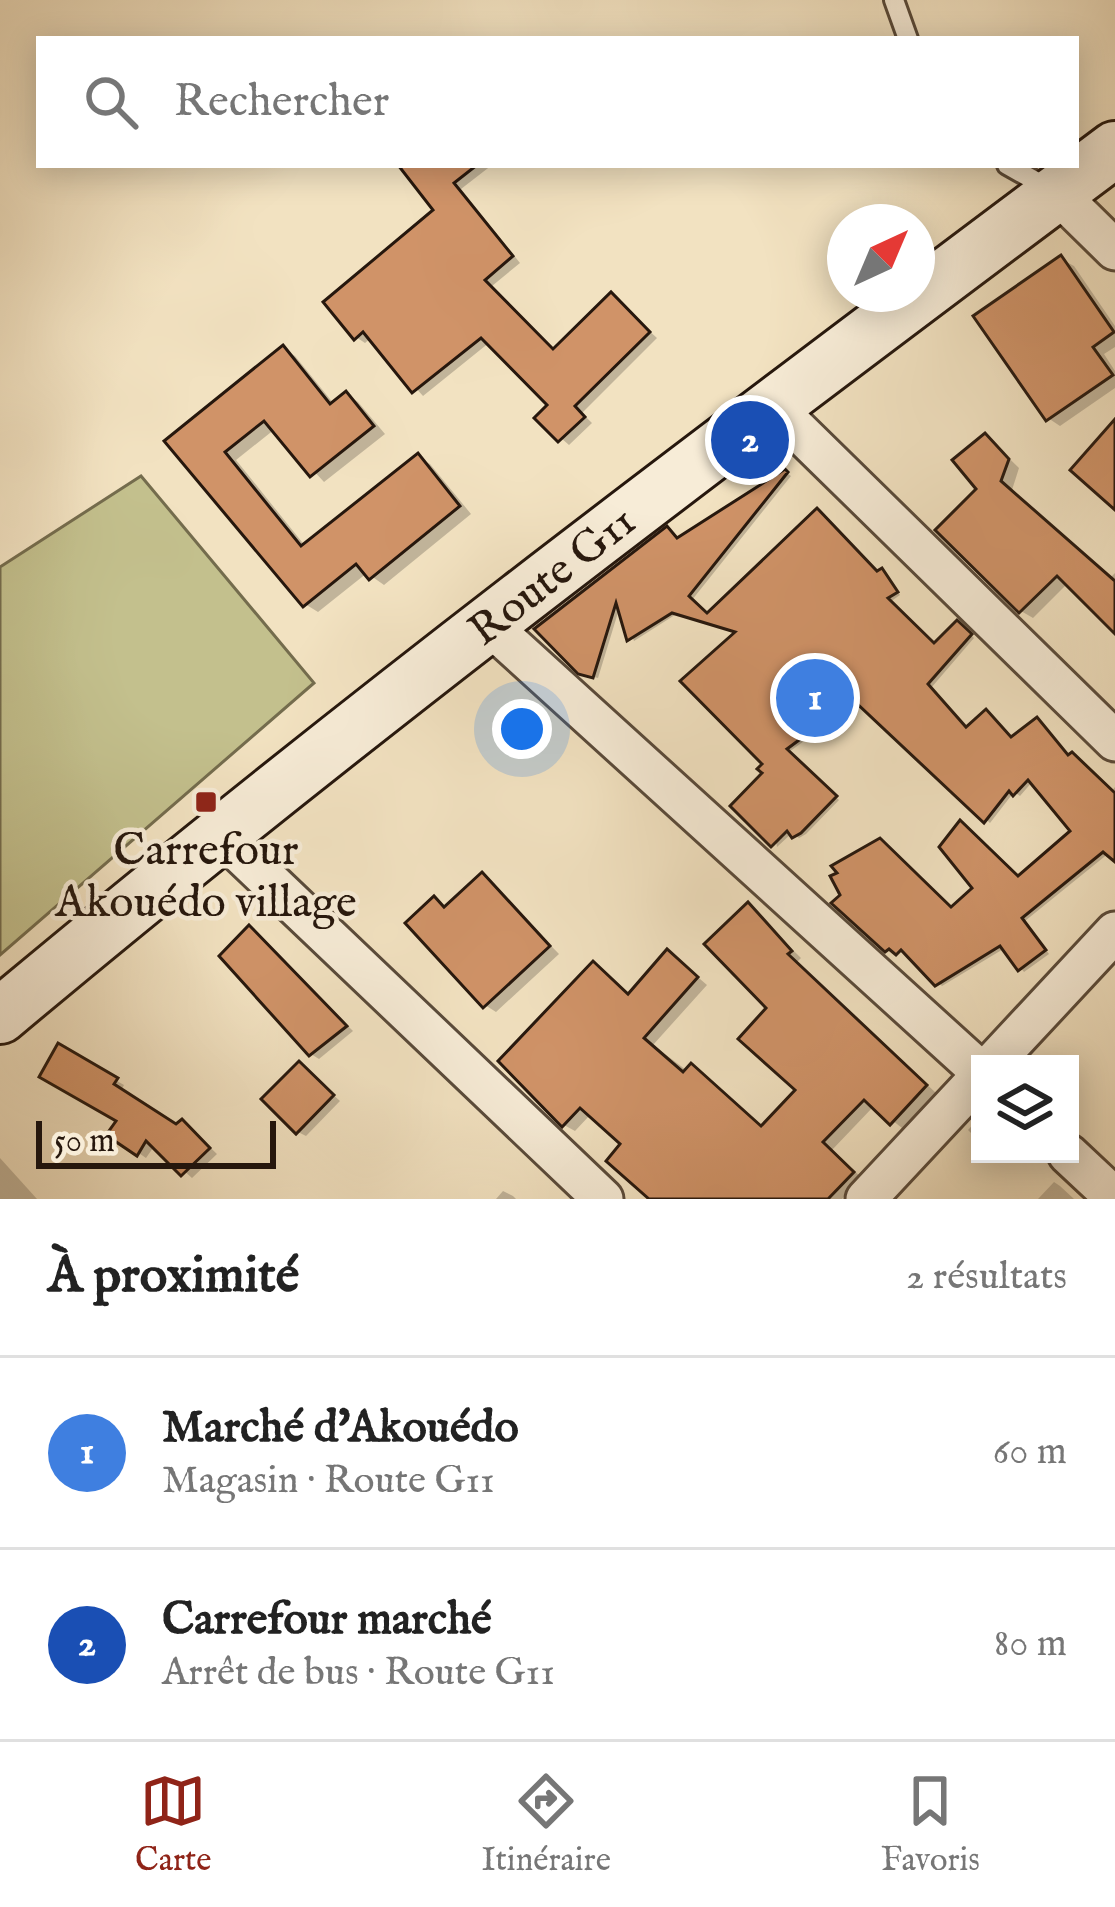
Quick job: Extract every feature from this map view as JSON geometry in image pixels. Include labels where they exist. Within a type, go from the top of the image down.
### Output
[{"type":"street","name":"Route G11","points":[[0,1016],[218,833],[487,623],[1115,149]]},
{"type":"street","points":[[1057,193],[1115,250]]},
{"type":"street","points":[[772,404],[1115,741]]},
{"type":"street","points":[[487,623],[971,1065]]},
{"type":"street","points":[[218,833],[603,1199]]},
{"type":"street","points":[[1000,1055],[1115,932]]},
{"type":"street","points":[[866,1199],[971,1083]]},
{"type":"street","points":[[1078,1163],[1115,1198]]},
{"type":"lane","points":[[893,0],[907,36]]},
{"type":"lane","points":[[1012,168],[1057,193]]},
{"type":"shaded area","points":[[141,476],[314,683],[0,955],[0,567]]},
{"type":"building","points":[[400,168],[473,168],[454,183],[513,256],[485,280],[553,349],[611,292],[650,332],[575,406],[585,417],[558,442],[534,418],[547,405],[481,338],[412,393],[363,332],[354,340],[323,302],[433,210]]},
{"type":"building","points":[[1061,255],[1114,332],[1093,347],[1113,375],[1046,421],[973,316]]},
{"type":"building","points":[[283,345],[330,404],[346,391],[374,426],[310,477],[264,421],[225,452],[301,546],[418,453],[460,506],[369,580],[356,564],[303,607],[164,441]]},
{"type":"building","points":[[1115,419],[1115,510],[1070,470]]},
{"type":"building","points":[[985,433],[1009,459],[1001,481],[1115,581],[1115,634],[1057,576],[1019,613],[935,530],[976,489],[952,460]]},
{"type":"building","points":[[785,469],[788,472],[689,596],[707,613],[817,508],[877,571],[882,568],[898,592],[888,598],[934,643],[957,620],[972,634],[928,684],[966,727],[986,709],[1011,737],[1037,717],[1068,755],[1072,752],[1115,793],[1115,862],[1103,852],[1022,918],[1046,950],[1018,971],[1000,946],[935,986],[901,950],[896,955],[889,949],[885,952],[831,903],[840,895],[830,876],[837,873],[831,866],[880,838],[951,907],[972,888],[939,847],[960,820],[1018,876],[1070,831],[1028,780],[1013,796],[1009,791],[984,823],[853,700],[787,749],[837,796],[801,833],[792,838],[787,831],[771,847],[730,806],[762,773],[757,769],[762,764],[680,681],[735,632],[672,613],[627,641],[616,603],[593,678],[578,674],[534,629],[667,526],[677,538]]},
{"type":"building","points":[[482,872],[550,946],[483,1008],[405,923],[434,896],[444,907]]},
{"type":"building","points":[[748,902],[792,951],[788,954],[927,1085],[890,1125],[864,1100],[823,1142],[854,1172],[828,1199],[649,1199],[606,1161],[620,1144],[580,1108],[562,1127],[498,1061],[593,961],[628,994],[667,949],[698,977],[644,1038],[683,1072],[691,1063],[761,1126],[795,1090],[738,1039],[766,1008],[704,944]]},
{"type":"building","points":[[249,925],[347,1026],[309,1056],[219,956]]},
{"type":"building","points":[[58,1043],[118,1078],[114,1084],[176,1124],[182,1119],[210,1148],[181,1176],[146,1141],[137,1156],[106,1135],[116,1121],[39,1077]]},
{"type":"building","points":[[299,1061],[334,1095],[296,1134],[261,1099]]},
{"type":"place","name":"Carrefour marché","points":[[750,440]]},
{"type":"place","name":"Marché d'Akouédo","points":[[815,698]]},
{"type":"place","name":"Carrefour Akouédo village","points":[[206,802]]}]
